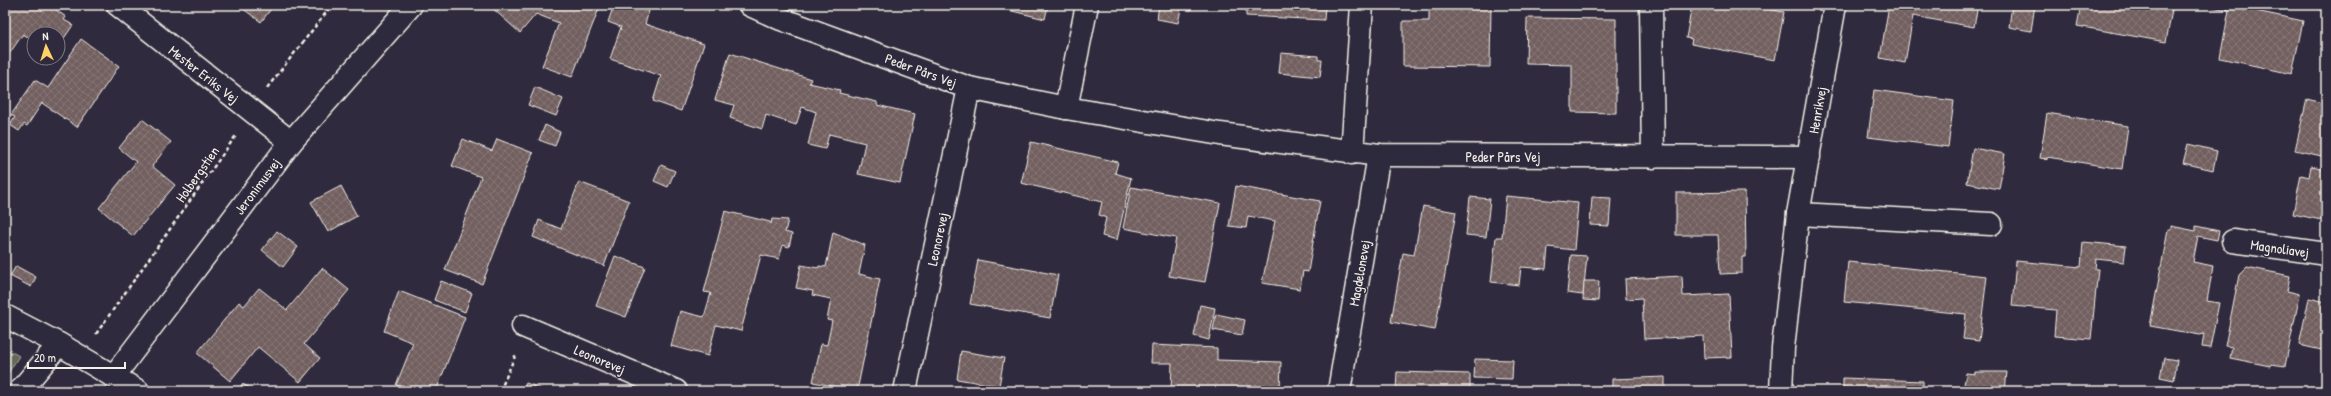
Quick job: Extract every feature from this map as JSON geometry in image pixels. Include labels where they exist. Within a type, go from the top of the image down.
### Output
[{"type":"street","name":"Mester Eriks Vej","points":[[118,5],[291,142]]},
{"type":"street","name":"Jeronimusvej","points":[[114,376],[291,142],[411,5]]},
{"type":"street","name":"Peder Pårs Vej","points":[[750,5],[784,12],[969,88],[1066,108],[1220,134],[1352,153],[1379,156],[1809,157]]},
{"type":"street","points":[[1066,108],[1087,5]]},
{"type":"street","points":[[1352,153],[1362,5]]},
{"type":"street","points":[[1651,5],[1653,157]]},
{"type":"street","name":"Henrikvej","points":[[1781,391],[1783,348],[1798,214],[1835,5]]},
{"type":"street","name":"Leonorevej","points":[[905,391],[969,88]]},
{"type":"street","name":"Magdelonevej","points":[[1339,391],[1379,156]]},
{"type":"street","points":[[1798,214],[1990,224]]},
{"type":"street","name":"Magnoliavej","points":[[2234,241],[2326,254]]},
{"type":"street","points":[[5,316],[59,344],[138,391]]},
{"type":"street","name":"Leonorevej","points":[[523,326],[676,391]]},
{"type":"street","points":[[20,391],[59,344]]},
{"type":"path","name":"Holbergstien","points":[[80,357],[268,88],[332,5]]},
{"type":"path","points":[[500,391],[514,359],[523,326]]},
{"type":"green space","points":[[5,348],[19,356],[5,378]]},
{"type":"building","points":[[5,5],[49,5],[66,17],[64,20],[73,25],[66,35],[66,26],[26,26],[26,36],[23,34],[9,54],[5,52]]},
{"type":"building","points":[[238,5],[274,5],[261,22]]},
{"type":"building","points":[[614,5],[630,5],[649,11],[645,24],[704,44],[681,111],[653,101],[661,76],[610,59],[621,27],[608,22]]},
{"type":"building","points":[[1004,5],[1048,5],[1045,19],[1004,9]]},
{"type":"building","points":[[1159,5],[1192,5],[1191,10],[1181,9],[1178,23],[1157,19]]},
{"type":"building","points":[[1246,5],[1325,5],[1324,20],[1246,16]]},
{"type":"building","points":[[1429,5],[1491,5],[1490,67],[1403,66],[1403,21],[1429,21]]},
{"type":"building","points":[[1692,5],[1743,5],[1784,12],[1775,60],[1691,44],[1692,39],[1686,38]]},
{"type":"building","points":[[1889,5],[1978,5],[1974,27],[1913,16],[1905,63],[1880,58]]},
{"type":"building","points":[[2012,5],[2035,5],[2031,31],[2009,27]]},
{"type":"building","points":[[2081,5],[2173,5],[2166,42],[2077,26]]},
{"type":"building","points":[[2213,5],[2258,5],[2256,11],[2303,21],[2292,74],[2220,58],[2229,10],[2212,7]]},
{"type":"building","points":[[490,6],[600,6],[572,77],[542,66],[559,23],[536,14],[520,33]]},
{"type":"building","points":[[1527,18],[1616,19],[1616,113],[1572,112],[1572,65],[1526,64]]},
{"type":"building","points":[[81,39],[119,66],[77,127],[42,103],[27,126],[24,124],[19,131],[10,125],[15,117],[11,115],[35,80],[48,88],[63,66],[66,66],[66,61]]},
{"type":"building","points":[[730,53],[811,79],[809,83],[840,90],[839,93],[877,102],[877,105],[915,114],[900,183],[858,174],[865,143],[829,134],[825,149],[808,145],[816,112],[802,107],[796,125],[766,115],[762,129],[730,118],[734,105],[715,100]]},
{"type":"building","points":[[1281,53],[1318,56],[1318,60],[1322,60],[1320,77],[1279,73]]},
{"type":"building","points":[[535,87],[563,99],[556,116],[528,105]]},
{"type":"building","points":[[1874,90],[1954,101],[1948,147],[1868,137]]},
{"type":"building","points":[[2307,99],[2326,104],[2326,157],[2295,150]]},
{"type":"building","points":[[2047,113],[2128,126],[2122,169],[2047,157],[2047,159],[2040,158]]},
{"type":"building","points":[[142,119],[171,142],[152,166],[175,185],[133,236],[99,208],[136,162],[119,148]]},
{"type":"building","points":[[545,125],[560,132],[555,146],[539,140]]},
{"type":"building","points":[[463,139],[492,151],[497,139],[533,153],[482,284],[445,270],[481,177],[452,166]]},
{"type":"building","points":[[1031,142],[1118,162],[1115,173],[1131,178],[1117,240],[1102,236],[1106,218],[1099,215],[1102,202],[1021,183]]},
{"type":"building","points":[[2188,144],[2217,151],[2213,170],[2183,163]]},
{"type":"building","points":[[1973,148],[2005,154],[1999,189],[1967,183]]},
{"type":"building","points":[[661,165],[675,171],[668,187],[654,181]]},
{"type":"building","points":[[2311,166],[2326,169],[2326,221],[2293,214],[2301,175],[2309,177]]},
{"type":"building","points":[[579,182],[629,201],[604,266],[533,237],[539,220],[561,229]]},
{"type":"building","points":[[341,186],[357,216],[328,232],[311,202]]},
{"type":"building","points":[[1236,186],[1320,201],[1308,272],[1303,271],[1300,289],[1262,283],[1275,221],[1248,216],[1246,228],[1229,226]]},
{"type":"building","points":[[1131,187],[1220,203],[1205,282],[1169,276],[1176,238],[1123,228]]},
{"type":"building","points":[[1745,192],[1746,257],[1742,257],[1742,273],[1720,274],[1718,235],[1676,235],[1676,193]]},
{"type":"building","points":[[1506,196],[1578,203],[1574,250],[1548,247],[1546,269],[1521,267],[1519,285],[1491,282],[1496,237],[1502,237]]},
{"type":"building","points":[[1470,197],[1490,199],[1486,237],[1466,235]]},
{"type":"building","points":[[1592,197],[1611,198],[1609,226],[1590,225]]},
{"type":"building","points":[[1423,206],[1456,212],[1435,330],[1391,322],[1403,253],[1414,255]]},
{"type":"building","points":[[725,211],[770,222],[771,224],[772,219],[788,220],[785,232],[792,234],[789,247],[783,245],[779,259],[761,255],[741,331],[716,325],[708,356],[671,346],[680,311],[704,317],[711,293],[704,292]]},
{"type":"building","points":[[2171,226],[2196,231],[2196,226],[2219,231],[2217,240],[2198,236],[2193,262],[2213,266],[2207,301],[2219,303],[2210,348],[2202,347],[2204,334],[2200,335],[2150,326],[2168,230],[2171,230]]},
{"type":"building","points":[[277,231],[298,247],[283,267],[262,250]]},
{"type":"building","points":[[833,232],[865,245],[859,274],[880,279],[857,391],[813,382],[821,344],[827,345],[832,321],[827,320],[831,299],[812,295],[813,291],[796,288],[801,265],[818,268],[819,266],[826,267]]},
{"type":"building","points":[[2083,242],[2126,246],[2124,262],[2096,259],[2095,269],[2098,269],[2091,339],[2054,336],[2056,310],[2012,306],[2016,261],[2081,267]]},
{"type":"building","points":[[1571,255],[1587,256],[1583,295],[1567,293]]},
{"type":"building","points":[[615,256],[645,267],[626,317],[596,306]]},
{"type":"building","points":[[978,260],[1058,275],[1050,318],[970,304]]},
{"type":"building","points":[[1848,262],[1987,276],[1979,341],[1963,339],[1966,314],[1844,302]]},
{"type":"building","points":[[16,266],[36,277],[31,287],[10,276]]},
{"type":"building","points":[[2247,267],[2290,276],[2287,291],[2300,294],[2285,366],[2271,364],[2270,366],[2230,358],[2232,347],[2225,346],[2239,275]]},
{"type":"building","points":[[322,268],[349,290],[304,344],[320,358],[300,382],[258,347],[230,381],[197,353],[239,302],[244,306],[259,288],[287,310]]},
{"type":"building","points":[[1682,276],[1683,296],[1729,294],[1732,357],[1704,358],[1703,336],[1644,339],[1642,298],[1626,299],[1625,279]]},
{"type":"building","points":[[441,281],[472,293],[465,312],[434,300]]},
{"type":"building","points":[[1584,281],[1599,281],[1598,301],[1583,300]]},
{"type":"building","points":[[399,291],[465,317],[436,391],[412,391],[396,385],[413,343],[384,331]]},
{"type":"building","points":[[2309,298],[2326,302],[2326,351],[2299,345]]},
{"type":"building","points":[[1200,305],[1215,308],[1209,340],[1194,336]]},
{"type":"building","points":[[1216,314],[1245,320],[1242,335],[1213,330]]},
{"type":"building","points":[[1152,345],[1217,348],[1217,360],[1281,362],[1280,391],[1171,391],[1172,363],[1151,363]]},
{"type":"building","points":[[961,351],[1004,358],[999,386],[957,379]]},
{"type":"building","points":[[2164,358],[2177,360],[2174,380],[2160,377]]},
{"type":"building","points":[[1475,359],[1513,360],[1512,379],[1474,378]]},
{"type":"building","points":[[1397,372],[1470,374],[1470,391],[1396,391]]},
{"type":"building","points":[[1975,372],[2007,372],[2005,391],[1963,391],[1966,373],[1975,374]]},
{"type":"building","points":[[1665,377],[1665,391],[1612,391],[1612,379]]},
{"type":"building","points":[[1843,378],[1923,381],[1923,391],[1843,391]]},
{"type":"building","points":[[526,383],[547,391],[522,391]]},
{"type":"building","points":[[242,384],[258,391],[238,391]]},
{"type":"building","points":[[1704,387],[1704,390],[1730,389],[1730,391],[1693,391],[1693,388]]}]
